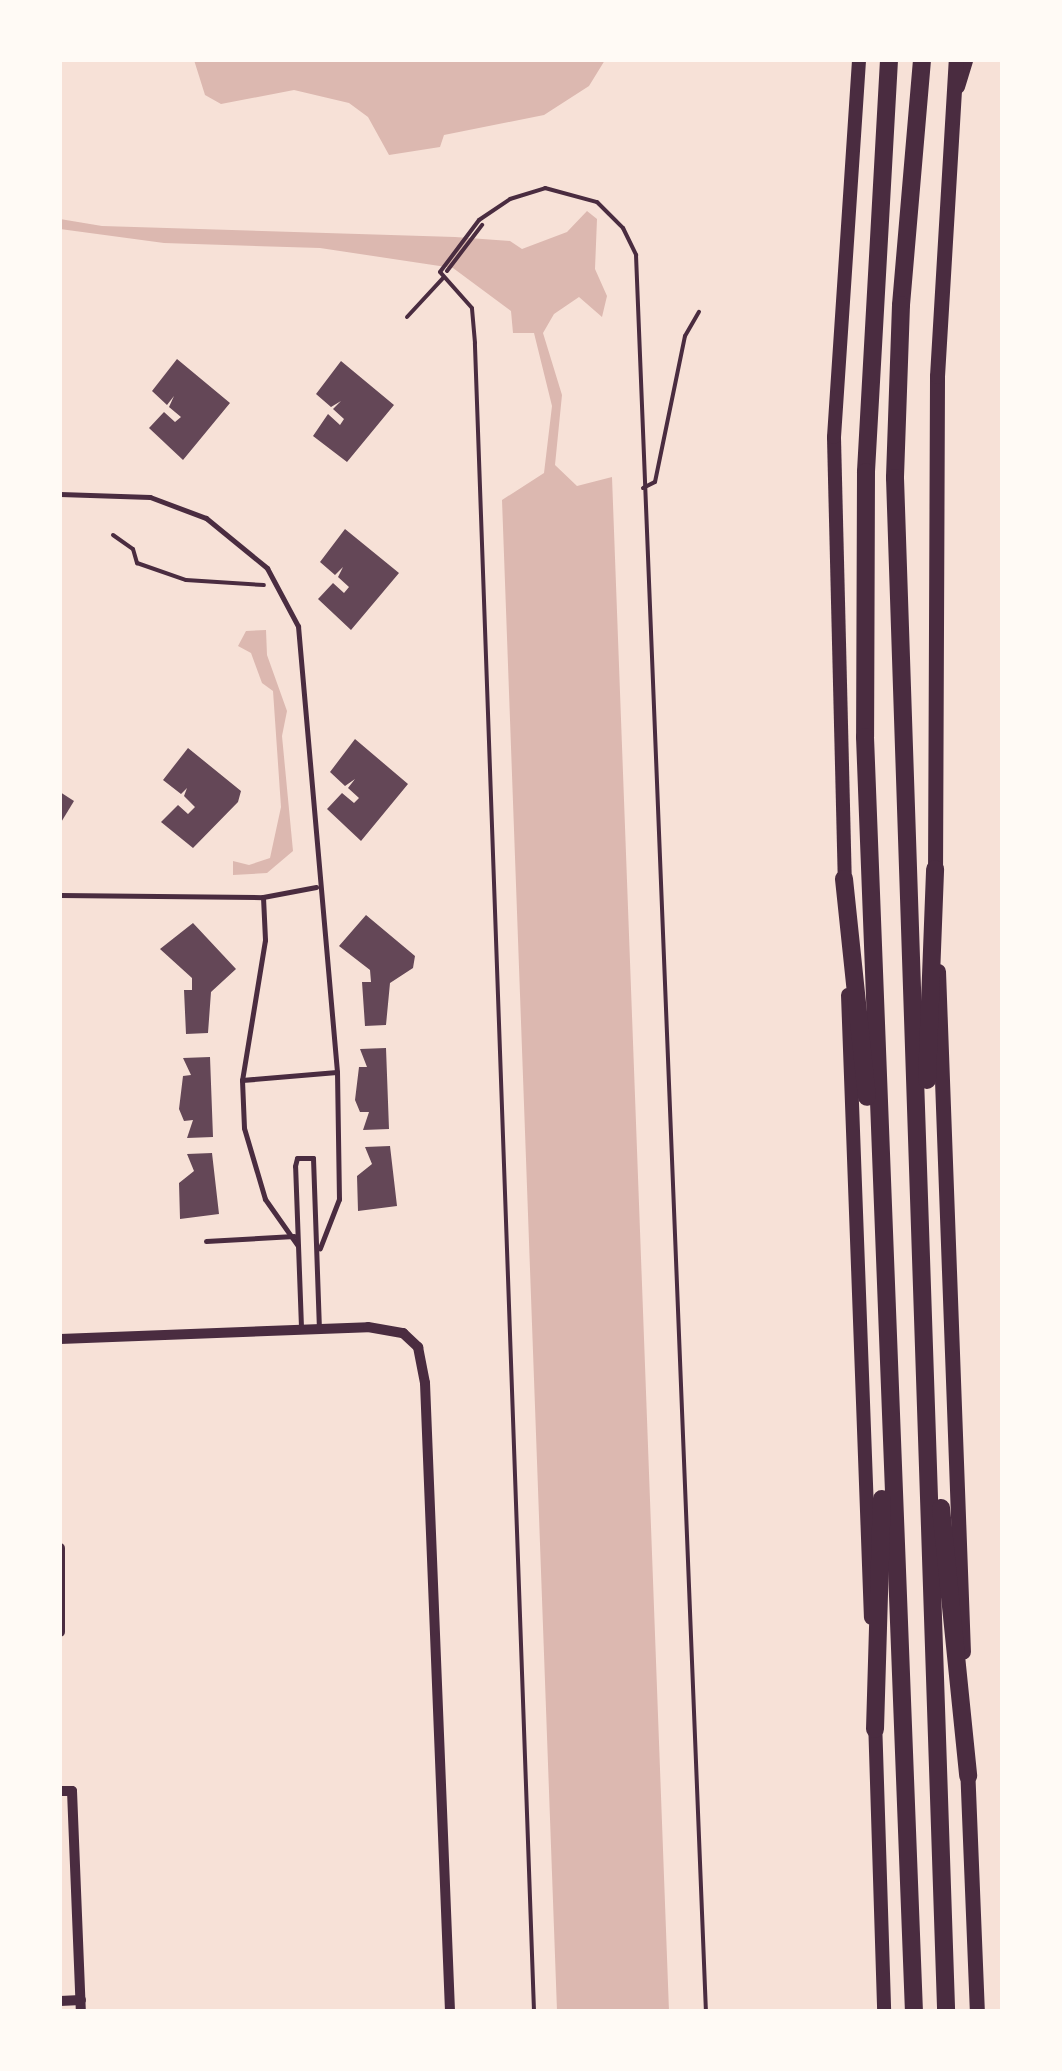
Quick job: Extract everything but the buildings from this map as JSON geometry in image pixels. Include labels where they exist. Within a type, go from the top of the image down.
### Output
[{"type":"highway","points":[[889,60],[866,472],[865,699],[914,2011]]},
{"type":"highway","points":[[922,60],[901,305],[895,478],[946,2011]]},
{"type":"highway","points":[[920,1256],[935,869]]},
{"type":"highway","points":[[844,878],[884,1256]]},
{"type":"highway","points":[[875,1729],[887,1339]]},
{"type":"highway","points":[[924,1341],[968,1776]]},
{"type":"main road","points":[[956,60],[937,376],[935,869],[977,2011]]},
{"type":"street","points":[[856,60],[834,436],[844,878],[884,2011]]},
{"type":"street","points":[[954,98],[966,60]]},
{"type":"street","points":[[60,1339],[387,1328],[403,1333],[424,1362],[450,2011]]},
{"type":"street","points":[[60,1548],[60,1632]]},
{"type":"street","points":[[60,1791],[72,1791],[81,2005],[60,2000]]},
{"type":"street","points":[[60,1897],[76,1896]]},
{"type":"lane","points":[[60,494],[170,501],[218,525],[278,582],[298,626],[316,887],[330,963],[337,1072],[339,1199],[320,1248]]},
{"type":"lane","points":[[60,895],[263,896],[316,887]]},
{"type":"lane","points":[[263,896],[264,940],[242,1080],[250,1163],[265,1199],[298,1246]]},
{"type":"lane","points":[[242,1080],[337,1072]]},
{"type":"lane","points":[[301,1331],[295,1166],[298,1158],[312,1158],[320,1248],[319,1328]]},
{"type":"lane","points":[[206,1241],[294,1236]]},
{"type":"path","points":[[407,317],[480,223],[510,198],[545,188],[596,202],[623,228],[636,256],[706,2011]]},
{"type":"path","points":[[444,273],[472,308],[476,361],[534,2011]]},
{"type":"path","points":[[646,488],[685,336],[699,312]]},
{"type":"path","points":[[113,535],[132,549],[137,562],[186,580],[223,586],[278,582]]},
{"type":"shaded area","points":[[194,60],[605,60],[589,86],[544,115],[444,135],[440,147],[389,155],[368,117],[349,103],[294,90],[221,104],[205,95]]},
{"type":"shaded area","points":[[587,211],[597,219],[595,269],[607,296],[602,317],[579,297],[554,314],[543,333],[562,395],[555,465],[577,486],[612,477],[669,2011],[557,2011],[502,500],[544,473],[552,406],[534,333],[513,333],[511,311],[453,268],[320,248],[164,243],[60,229],[60,219],[102,226],[455,237],[510,241],[522,249],[567,232]]},
{"type":"shaded area","points":[[266,630],[267,655],[287,711],[282,736],[293,851],[267,873],[233,875],[233,861],[249,865],[270,858],[281,807],[273,691],[262,683],[251,653],[238,646],[246,631]]}]
